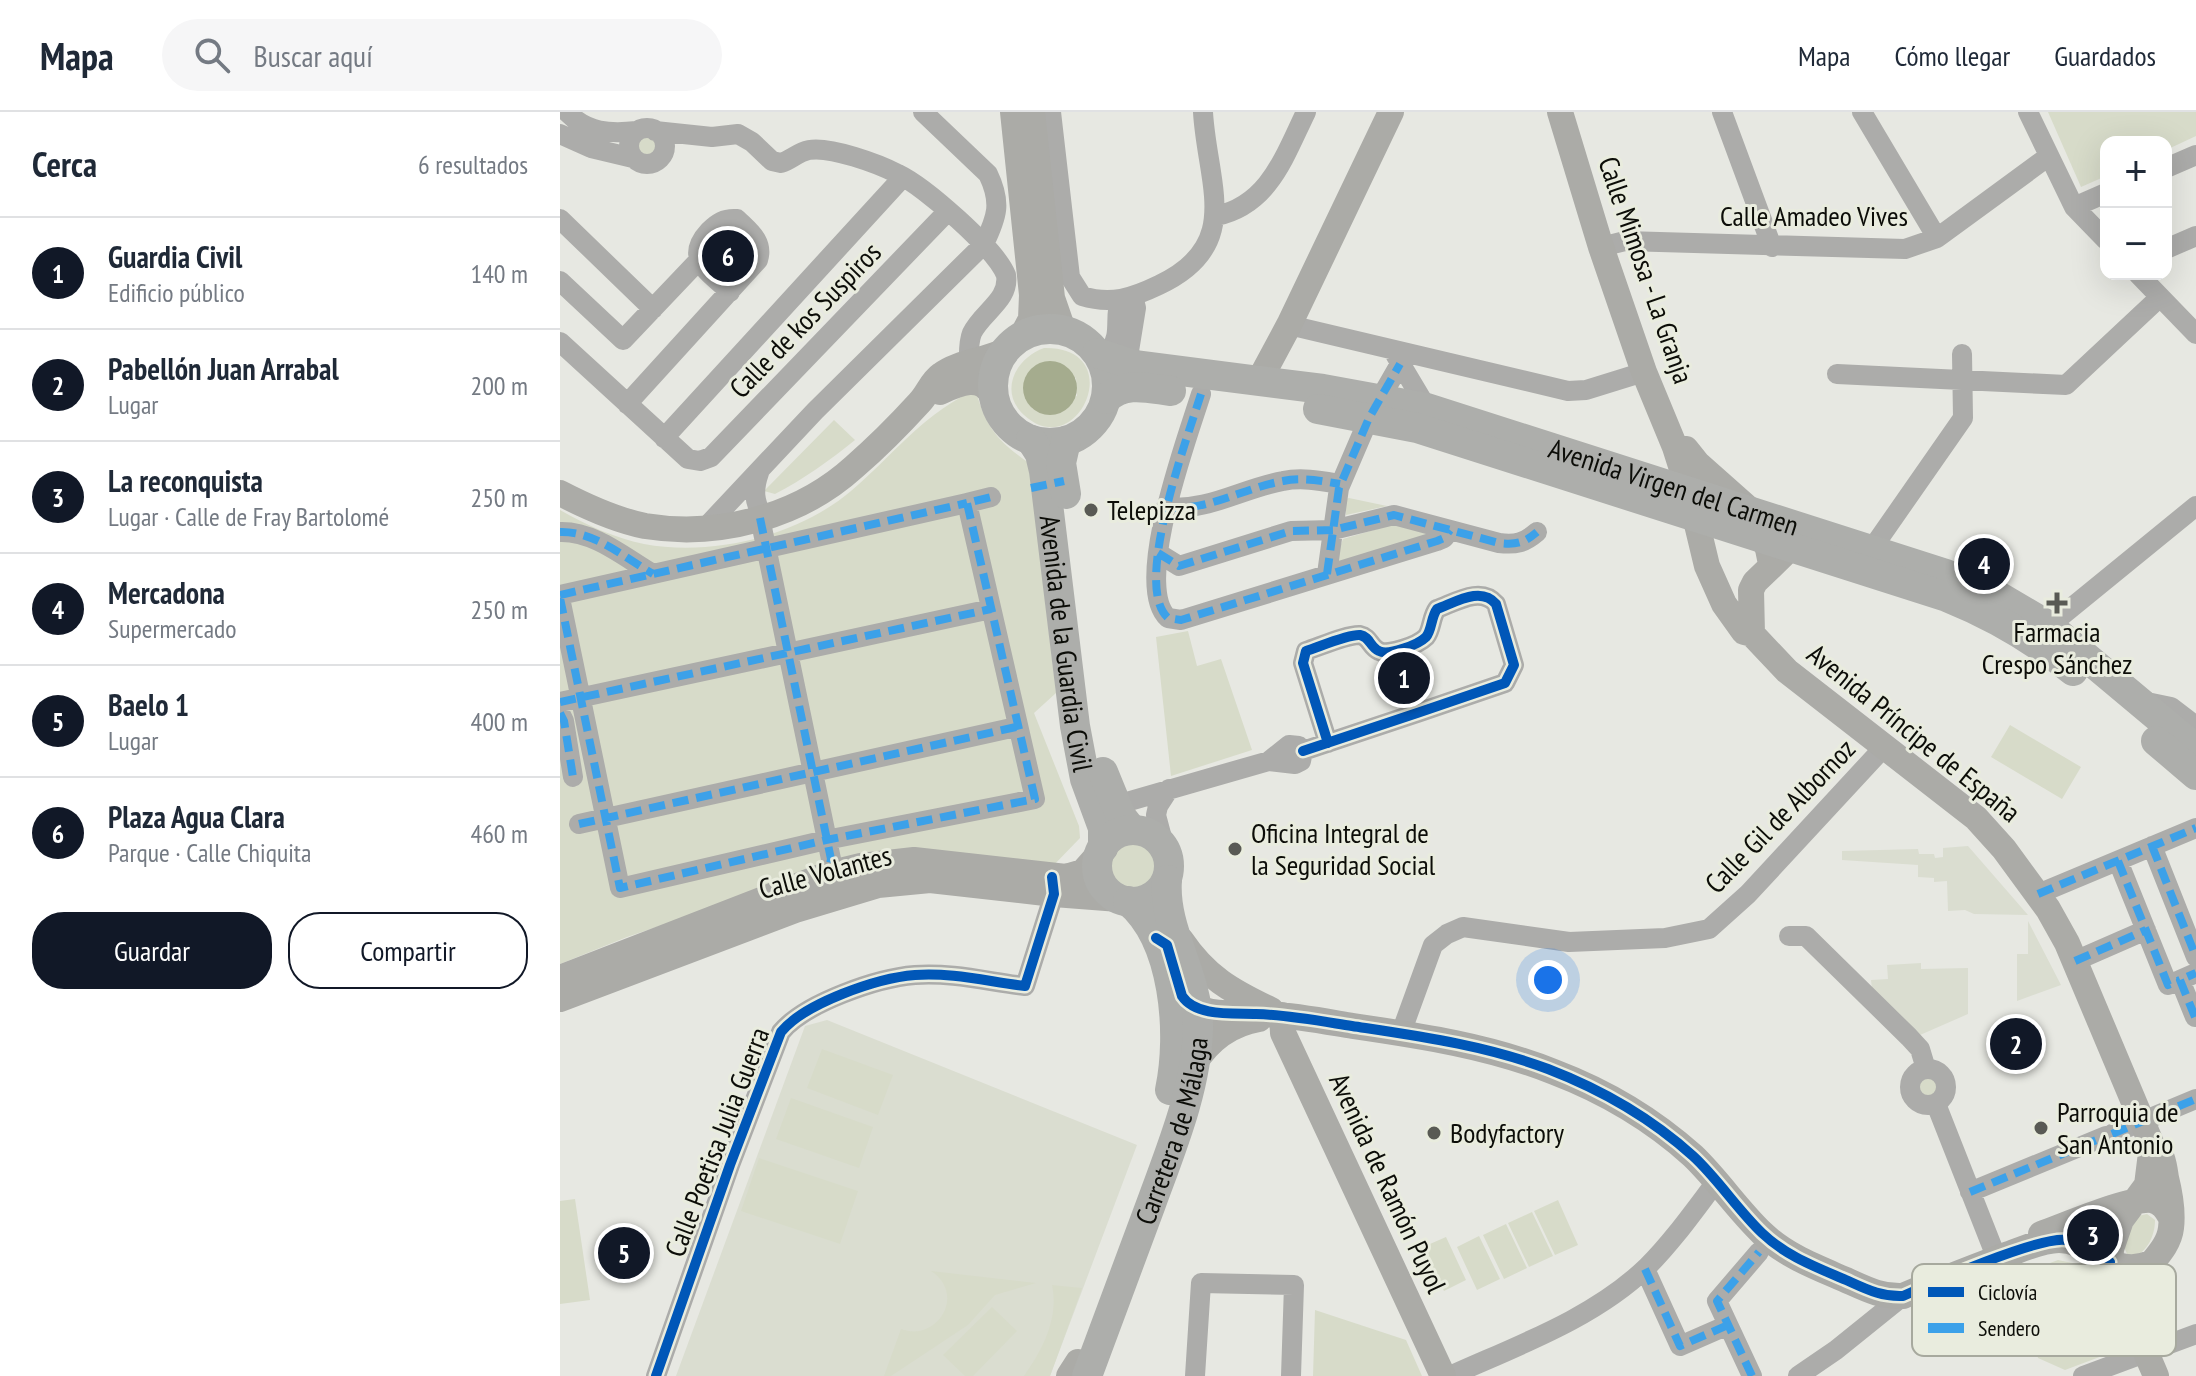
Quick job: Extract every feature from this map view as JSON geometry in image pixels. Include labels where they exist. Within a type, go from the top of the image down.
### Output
[{"type":"main road","points":[[993,397],[994,373],[1031,319],[1032,295],[1013,112]]},
{"type":"main road","points":[[1032,112],[1052,298],[1061,324],[1068,332]]},
{"type":"main road","points":[[1259,381],[1391,112]]},
{"type":"main road","name":"Calle Mimosa - La Granja","points":[[1560,112],[1601,247],[1644,372],[1675,447],[1681,496],[1707,566]]},
{"type":"main road","points":[[560,493],[612,517],[644,526],[729,527],[762,518],[800,502],[851,470],[950,369],[969,364],[1045,329],[1079,337],[1101,355],[1106,375],[1106,399],[1087,430],[1055,443],[1031,440],[1010,428],[993,397],[981,383],[967,382],[922,400]]},
{"type":"main road","name":"Avenida Virgen del Carmen","points":[[1101,355],[1134,365],[1259,381],[1375,408],[1417,428],[1751,511],[1946,574],[1998,596],[2049,626],[2196,749]]},
{"type":"main road","name":"Avenida Virgen del Carmen","points":[[1106,399],[1121,388],[1134,386],[1375,408],[1427,408],[1681,496],[1766,559],[1798,549],[1947,597],[1988,614],[2056,658],[2196,775]]},
{"type":"main road","name":"Avenida de la Guardia Civil","points":[[1031,440],[1040,454],[1084,627],[1093,718],[1103,769],[1116,805],[1134,830]]},
{"type":"main road","name":"Avenida de la Guardia Civil","points":[[1066,441],[1061,463],[1047,485],[1075,726],[1085,779],[1103,828],[1101,851]]},
{"type":"main road","name":"Calle Mimosa - La Granja","points":[[1675,447],[1686,449],[1698,464],[1751,511]]},
{"type":"main road","points":[[1751,511],[1766,559],[1751,590],[1752,634]]},
{"type":"main road","points":[[1707,566],[1713,575],[1732,584],[1753,581],[1766,559]]},
{"type":"main road","name":"Avenida Príncipe de España","points":[[1707,566],[1724,604],[1744,632],[1752,634],[1787,671],[1976,818],[2038,894],[2075,961],[2147,1133],[2158,1149],[2171,1204],[2170,1216]]},
{"type":"main road","points":[[1134,830],[1157,839],[1165,849],[1169,860],[1167,880],[1149,898],[1124,900],[1111,894],[1100,880],[1098,871],[1101,851],[1115,835],[1134,830]]},
{"type":"main road","name":"Calle Volantes","points":[[1053,886],[1066,877],[1083,872],[1101,851]]},
{"type":"main road","name":"Calle Volantes","points":[[560,978],[644,956],[830,886],[861,866],[914,860],[1124,900]]},
{"type":"main road","name":"Carretera de Málaga","points":[[1077,1372],[1163,1116],[1172,1080],[1174,999],[1166,934],[1167,880]]},
{"type":"main road","name":"Carretera de Málaga","points":[[1077,1372],[1167,1161],[1194,1064],[1198,1036],[1197,1007],[1184,956],[1166,934],[1124,900]]},
{"type":"main road","points":[[1166,934],[1230,991],[1282,1015]]},
{"type":"main road","name":"Calle Volantes","points":[[560,999],[644,956]]},
{"type":"main road","points":[[1197,1007],[1229,1013],[1282,1015],[1401,1033],[1495,1052],[1586,1084],[1666,1134],[1694,1157],[1761,1232],[1795,1258],[1865,1291],[1888,1296],[1903,1296],[1912,1292]]},
{"type":"main road","points":[[1194,1064],[1204,1047],[1229,1029],[1282,1015]]},
{"type":"main road","name":"Avenida de Ramón Puyol","points":[[1282,1015],[1283,1033],[1443,1376]]},
{"type":"main road","points":[[2105,1264],[2117,1230],[2136,1203],[2150,1175],[2147,1133]]},
{"type":"main road","points":[[1967,1264],[2136,1203],[2155,1201],[2162,1204],[2170,1216],[2172,1227],[2151,1263],[2147,1264]]},
{"type":"main road","points":[[1975,1264],[1995,1255],[2055,1240],[2069,1240],[2104,1264]]},
{"type":"main road","points":[[1847,1281],[1884,1286],[1912,1281]]},
{"type":"street","points":[[567,112],[587,127],[602,132],[646,131],[712,137],[738,134],[777,163],[786,162],[808,150],[820,150],[868,162],[903,177],[984,244],[1003,268],[1007,281],[1004,294],[974,329],[969,341],[969,364]]},
{"type":"street","points":[[704,529],[815,411],[984,244],[997,215],[994,187],[988,174],[923,112]]},
{"type":"street","points":[[1051,112],[1070,277],[1082,296],[1124,310]]},
{"type":"street","points":[[1101,355],[1117,338],[1124,310],[1179,276],[1204,249],[1216,216],[1203,112]]},
{"type":"street","points":[[1216,216],[1249,204],[1264,191],[1306,112]]},
{"type":"street","points":[[1722,112],[1772,247]]},
{"type":"street","points":[[1862,112],[1937,238]]},
{"type":"street","points":[[2028,112],[2074,207],[2100,234]]},
{"type":"street","points":[[646,131],[663,140],[660,158]]},
{"type":"street","points":[[646,131],[630,140],[630,153],[638,162],[650,164],[691,145],[708,142],[712,137]]},
{"type":"street","points":[[560,134],[591,148],[633,158]]},
{"type":"street","points":[[2172,165],[2196,155]]},
{"type":"street","name":"Calle Amadeo Vives","points":[[1601,247],[1625,241],[1905,249],[1937,238],[2049,156]]},
{"type":"street","points":[[560,342],[664,438],[903,177]]},
{"type":"street","points":[[2074,207],[2100,196]]},
{"type":"street","name":"Calle de kos Suspiros","points":[[664,438],[688,459],[700,461],[711,457],[947,212]]},
{"type":"street","points":[[560,219],[653,309]]},
{"type":"street","points":[[627,404],[730,292],[758,260],[758,241],[737,219],[722,220],[701,240],[697,251],[699,260],[730,292]]},
{"type":"street","points":[[2172,246],[2196,236]]},
{"type":"street","points":[[560,281],[623,340],[699,260]]},
{"type":"street","points":[[2143,280],[2196,334]]},
{"type":"street","points":[[1837,374],[2066,385],[2159,298]]},
{"type":"street","points":[[1124,310],[1129,351],[1134,365]]},
{"type":"street","points":[[1289,325],[1396,355],[1568,391],[1586,390],[1644,372]]},
{"type":"street","points":[[1871,550],[1963,418],[1962,354]]},
{"type":"street","points":[[1396,355],[1427,408]]},
{"type":"street","points":[[1327,574],[1340,484],[1396,355]]},
{"type":"street","points":[[1201,394],[1166,507],[1158,553],[1159,603],[1163,614],[1173,620],[1437,541],[1450,530]]},
{"type":"street","points":[[759,473],[754,496],[762,518],[831,859],[830,886]]},
{"type":"street","points":[[1166,507],[1192,508],[1282,481],[1306,479],[1340,484]]},
{"type":"street","points":[[606,818],[560,596],[991,497]]},
{"type":"street","points":[[579,824],[1016,727],[967,503]]},
{"type":"street","points":[[2049,626],[2196,506]]},
{"type":"street","points":[[1158,553],[1179,566],[1291,531],[1333,528],[1394,515],[1507,544],[1527,541],[1537,532]]},
{"type":"street","points":[[560,532],[574,531],[594,539],[653,574]]},
{"type":"street","points":[[1116,805],[1269,761],[1295,764],[1301,761],[1303,751],[1328,743],[1505,683],[1514,665],[1493,599],[1477,595],[1437,609],[1430,621],[1429,632],[1423,639],[1388,652],[1375,649],[1366,637],[1357,635],[1306,651],[1303,663],[1328,743]]},
{"type":"street","points":[[560,702],[991,609]]},
{"type":"street","points":[[2138,700],[2164,704],[2196,726]]},
{"type":"street","points":[[560,713],[573,777]]},
{"type":"street","name":"Calle Volantes","points":[[606,818],[620,888],[826,840],[1035,799],[1016,727]]},
{"type":"street","name":"Calle Gil de Albornoz","points":[[1401,1033],[1433,945],[1463,927],[1569,942],[1665,938],[1709,929],[1748,894],[1886,745]]},
{"type":"street","points":[[1134,830],[1149,807],[1169,789]]},
{"type":"street","points":[[1165,849],[1156,815],[1169,789]]},
{"type":"street","points":[[2038,894],[2196,828]]},
{"type":"street","points":[[2152,846],[2196,957]]},
{"type":"street","points":[[2118,861],[2168,985],[2188,977],[2195,1017]]},
{"type":"street","name":"Calle Poetisa Julia Guerra","points":[[656,1376],[730,1165],[781,1032],[790,1021],[820,1003],[854,990],[914,975],[1025,986],[1053,886]]},
{"type":"street","points":[[2075,961],[2146,930]]},
{"type":"street","points":[[1789,936],[1806,936],[1817,946],[1920,1049],[1926,1069],[1938,1072],[1945,1083],[1944,1095],[1936,1104],[1995,1255]]},
{"type":"street","points":[[1970,1192],[2109,1135],[2147,1133],[2196,1099]]},
{"type":"street","points":[[1450,1376],[1563,1325],[1607,1298],[1645,1269],[1679,1232],[1716,1182]]},
{"type":"street","points":[[1752,1376],[1717,1301],[1759,1252]]},
{"type":"street","points":[[1645,1269],[1680,1346],[1728,1325]]},
{"type":"street","points":[[1195,1376],[1201,1283],[1294,1285],[1291,1376]]},
{"type":"street","points":[[1798,1376],[1903,1296]]},
{"type":"street","points":[[2176,1346],[2196,1334]]},
{"type":"street","points":[[2083,1376],[2144,1365]]},
{"type":"shaded area","points":[[2048,112],[2196,112],[2196,136],[2172,147],[2172,136],[2100,136],[2100,179],[2081,187]]},
{"type":"shaded area","points":[[643,137],[651,137],[658,148],[651,159],[643,159],[636,152],[636,144]]},
{"type":"shaded area","points":[[722,220],[758,241],[730,292],[697,251]]},
{"type":"shaded area","points":[[1044,348],[1070,352],[1085,365],[1090,382],[1086,400],[1077,415],[1062,425],[1044,426],[1024,415],[1012,396],[1014,376],[1025,359]],"holes":[[[1038,364],[1076,378],[1077,396],[1033,409],[1026,397],[1026,380]]]},
{"type":"shaded area","points":[[1050,361],[1069,369],[1077,388],[1069,407],[1050,415],[1031,407],[1023,388],[1031,369]]},
{"type":"shaded area","points":[[967,394],[977,395],[985,417],[996,434],[1029,463],[1056,693],[1034,713],[1079,826],[1080,838],[1050,869],[831,868],[627,937],[560,964],[560,510],[601,530],[644,544],[698,548],[753,539],[780,531],[830,507],[920,426]]},
{"type":"shaded area","points":[[834,420],[855,440],[786,488],[775,494],[764,491]]},
{"type":"shaded area","points":[[1346,499],[1387,506],[1346,515]]},
{"type":"shaded area","points":[[1394,524],[1429,534],[1333,566],[1343,539]]},
{"type":"shaded area","points":[[1188,631],[1197,666],[1221,659],[1252,750],[1171,776],[1156,637]]},
{"type":"shaded area","points":[[2010,725],[2081,767],[2062,799],[1991,757]]},
{"type":"shaded area","points":[[1133,843],[1150,850],[1157,867],[1150,884],[1133,891],[1116,884],[1109,867],[1116,850]]},
{"type":"shaded area","points":[[1968,846],[2028,915],[1948,911],[1947,881],[1934,882],[1934,878],[1918,877],[1918,865],[1842,860],[1842,851],[1918,849],[1919,854],[1934,854],[1935,858],[1943,857],[1943,848]]},
{"type":"shaded area","points":[[2028,921],[2061,985],[2017,1001],[2017,954],[2028,954]]},
{"type":"shaded area","points":[[1921,963],[1921,969],[1968,968],[1968,1014],[1920,1035],[1872,989],[1871,980],[1888,979],[1887,965]]},
{"type":"shaded area","points":[[827,1020],[1137,1145],[1050,1376],[676,1376],[805,1026]]},
{"type":"shaded area","points":[[822,1049],[893,1075],[878,1115],[807,1088]]},
{"type":"shaded area","points":[[1928,1076],[1937,1079],[1940,1088],[1937,1097],[1928,1100],[1919,1097],[1916,1088],[1919,1079]]},
{"type":"shaded area","points":[[791,1098],[873,1127],[859,1168],[776,1139]]},
{"type":"shaded area","points":[[759,1158],[858,1191],[840,1244],[741,1211]]},
{"type":"shaded area","points":[[575,1199],[590,1300],[560,1304],[560,1201]]},
{"type":"shaded area","points":[[1558,1200],[1578,1245],[1555,1255],[1534,1211]]},
{"type":"shaded area","points":[[1532,1212],[1553,1256],[1529,1267],[1508,1223]]},
{"type":"shaded area","points":[[2147,1214],[2155,1220],[2154,1231],[2147,1247],[2134,1257],[2127,1254],[2123,1244],[2138,1216]]},
{"type":"shaded area","points":[[1506,1224],[1527,1268],[1504,1279],[1483,1235]]},
{"type":"shaded area","points":[[1479,1236],[1500,1279],[1477,1290],[1457,1247]]},
{"type":"shaded area","points":[[1446,1237],[1466,1280],[1444,1291],[1423,1247]]},
{"type":"shaded area","points":[[2058,1260],[2077,1264],[2047,1264]]},
{"type":"shaded area","points":[[931,1271],[1036,1283],[995,1295],[968,1325],[891,1376],[884,1376],[901,1329],[926,1329],[943,1314],[947,1292],[942,1281]]},
{"type":"shaded area","points":[[1052,1285],[1082,1288],[1050,1376],[1024,1376],[1048,1333],[1054,1297]]},
{"type":"shaded area","points":[[992,1307],[1017,1331],[973,1376],[965,1376],[943,1355]]},
{"type":"shaded area","points":[[1315,1310],[1406,1340],[1422,1376],[1313,1376]]},
{"type":"shaded area","points":[[2037,1356],[2102,1356],[2065,1370]]},
{"type":"marked path","points":[[1327,574],[1339,488],[1369,418],[1400,364]]},
{"type":"marked path","points":[[1201,394],[1175,475],[1159,544],[1156,575],[1159,601],[1168,618],[1181,620],[1437,541],[1450,530]]},
{"type":"marked path","points":[[1166,507],[1196,506],[1290,480],[1340,484]]},
{"type":"marked path","points":[[1031,488],[1064,481]]},
{"type":"marked path","points":[[560,598],[620,888],[826,840],[1035,799],[967,503],[991,497]]},
{"type":"marked path","points":[[560,595],[967,503]]},
{"type":"marked path","points":[[1158,553],[1179,566],[1291,531],[1333,530],[1394,515],[1499,543],[1520,542],[1537,532]]},
{"type":"marked path","points":[[760,518],[831,859],[828,874]]},
{"type":"marked path","points":[[560,532],[597,540],[653,574]]},
{"type":"marked path","points":[[560,702],[991,609]]},
{"type":"marked path","points":[[560,713],[573,777]]},
{"type":"marked path","points":[[579,824],[1016,727]]},
{"type":"marked path","points":[[2038,894],[2196,828]]},
{"type":"marked path","points":[[2152,846],[2196,957]]},
{"type":"marked path","points":[[2118,861],[2168,985],[2180,980]]},
{"type":"marked path","points":[[2075,961],[2146,930]]},
{"type":"marked path","points":[[2195,1017],[2180,980],[2196,973]]},
{"type":"marked path","points":[[2112,1134],[2196,1099]]},
{"type":"marked path","points":[[1970,1192],[2106,1136]]},
{"type":"marked path","points":[[1752,1376],[1717,1301],[1759,1252]]},
{"type":"marked path","points":[[1645,1269],[1680,1346],[1728,1325]]},
{"type":"cycle path","points":[[1303,751],[1328,743],[1505,683],[1514,665],[1496,604],[1483,596],[1476,596],[1437,609],[1426,637],[1396,651],[1379,651],[1360,635],[1306,651],[1303,663],[1328,743]]},
{"type":"cycle path","points":[[656,1376],[730,1165],[781,1032],[792,1021],[824,1002],[899,977],[942,975],[1025,986],[1054,894],[1052,877]]},
{"type":"cycle path","points":[[1156,938],[1167,945],[1182,996],[1196,1008],[1304,1018],[1451,1042],[1524,1061],[1587,1086],[1642,1117],[1677,1142],[1702,1165],[1753,1224],[1791,1255],[1874,1292],[1903,1296],[1912,1292]]},
{"type":"cycle path","points":[[1981,1264],[2034,1245],[2066,1240],[2110,1262]]},
{"type":"place","name":"Plaza Agua Clara","points":[[728,256]]},
{"type":"place","name":"Telepizza","points":[[1091,510]]},
{"type":"place","name":"Mercadona","points":[[1984,564]]},
{"type":"place","name":"Farmacia Crespo Sánchez","points":[[2057,603]]},
{"type":"place","name":"Guardia Civil","points":[[1404,678]]},
{"type":"place","name":"Oficina Integral de la Seguridad Social","points":[[1235,849]]},
{"type":"place","name":"Pabellón Juan Arrabal","points":[[2016,1044]]},
{"type":"place","name":"Parroquia de San Antonio","points":[[2041,1128]]},
{"type":"place","name":"Bodyfactory","points":[[1434,1133]]},
{"type":"place","name":"La reconquista","points":[[2093,1235]]},
{"type":"place","name":"Baelo 1","points":[[624,1253]]}]
